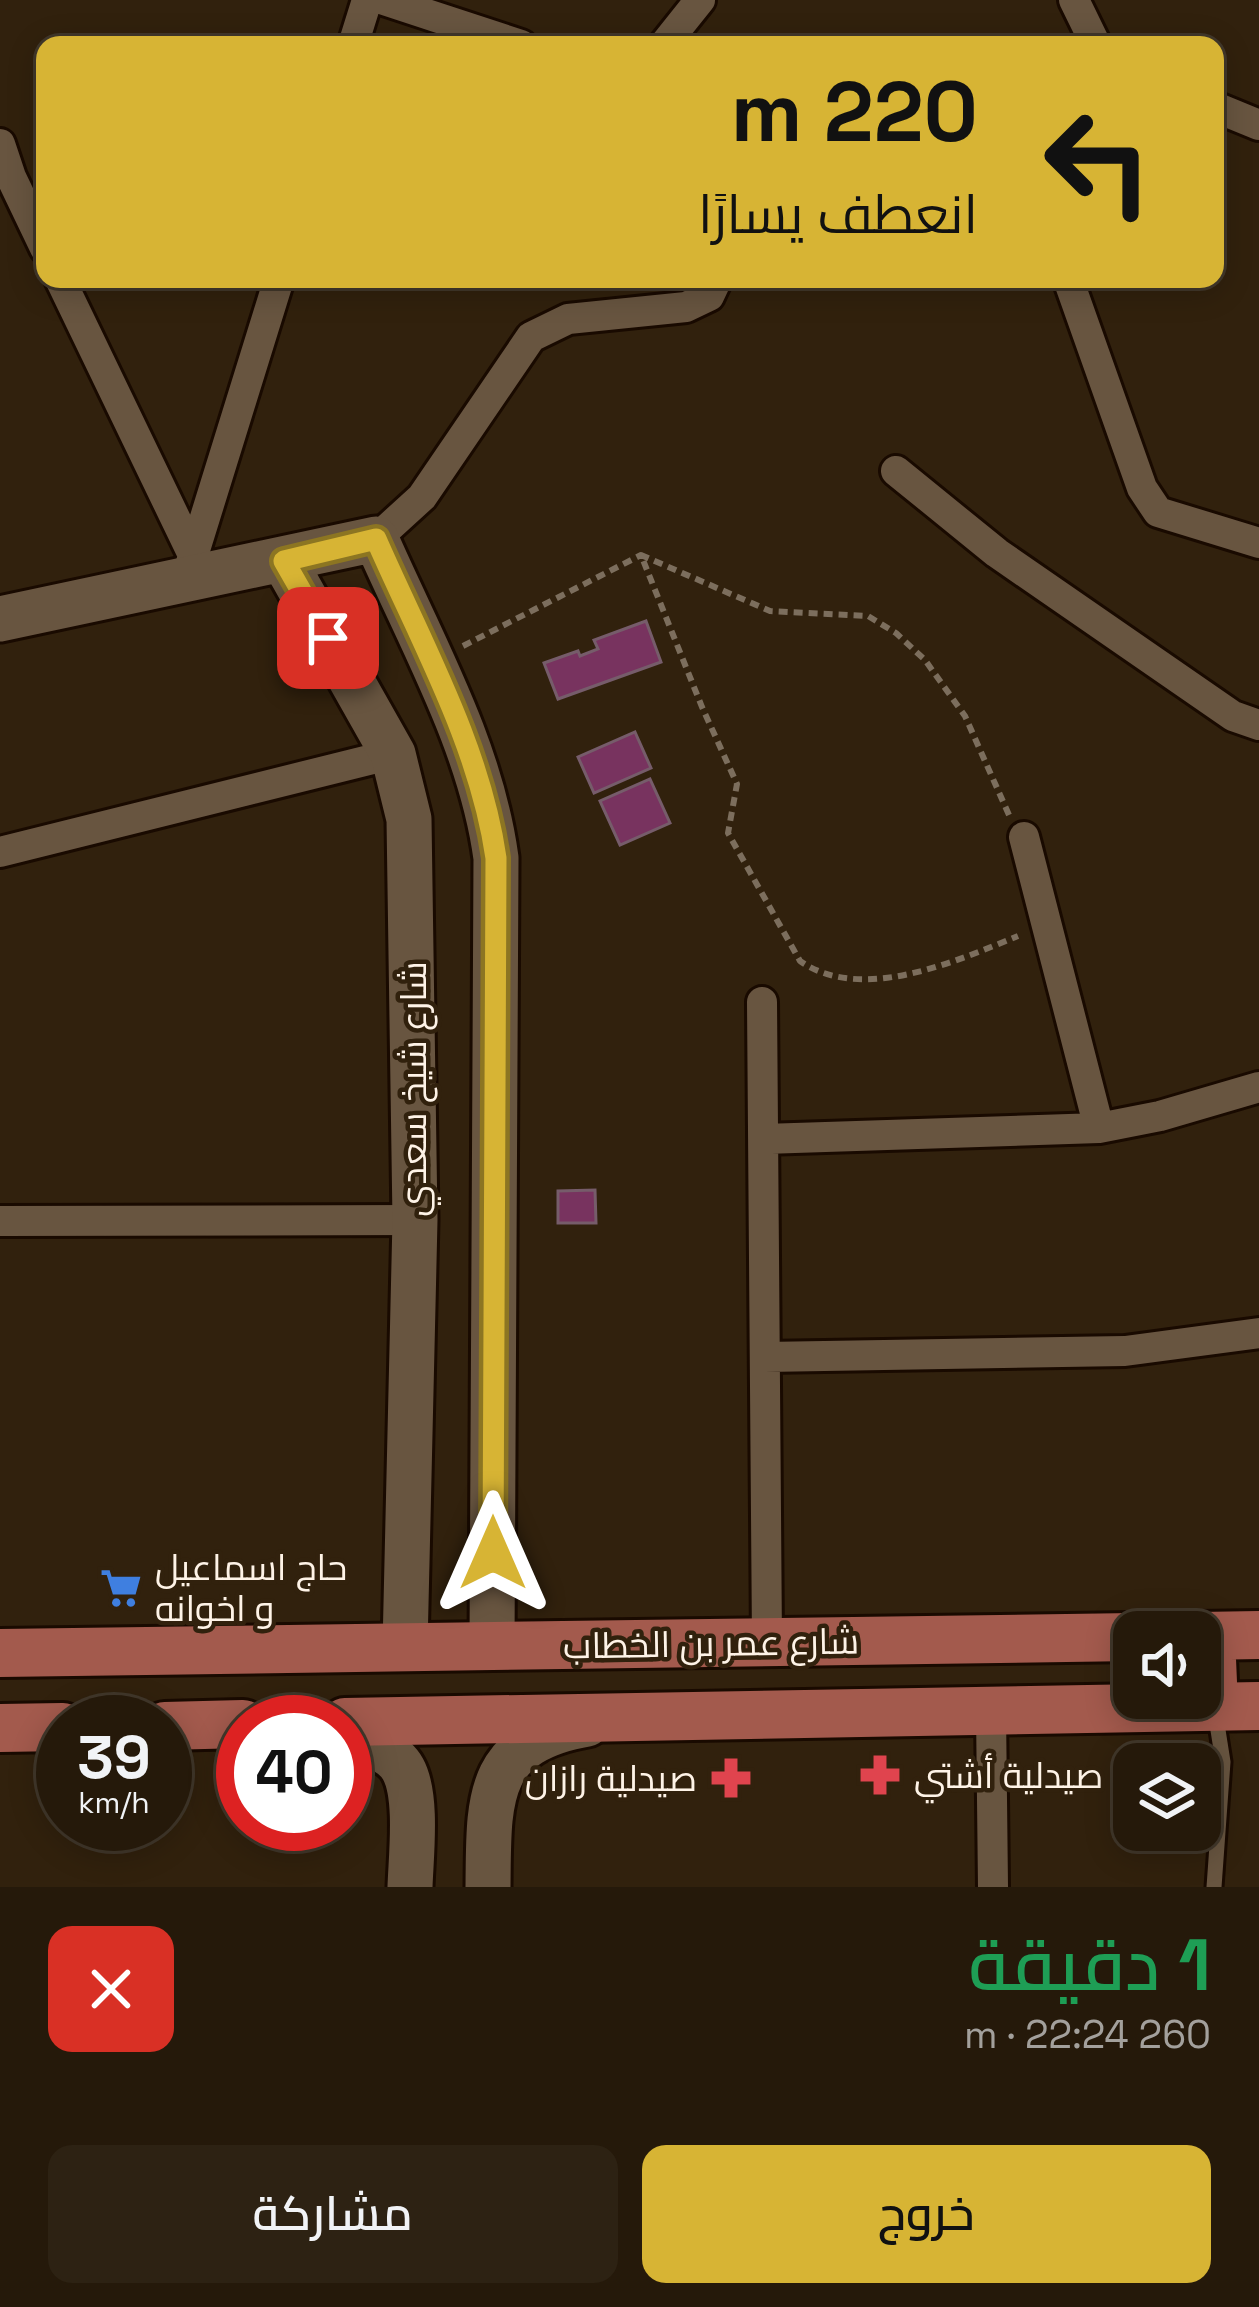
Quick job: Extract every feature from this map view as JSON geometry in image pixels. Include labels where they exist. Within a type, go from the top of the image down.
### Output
[{"type":"main road","points":[[1221,1636],[1259,1635]]},
{"type":"main road","name":"شارع عمر بن الخطاب","points":[[0,1653],[1113,1637]]},
{"type":"main road","points":[[1221,1670],[1237,1706]]},
{"type":"main road","name":"شارع عمر بن الخطاب","points":[[372,1723],[1237,1706]]},
{"type":"main road","points":[[0,1729],[36,1728]]},
{"type":"street","points":[[356,36],[367,0]]},
{"type":"street","points":[[384,0],[494,36]]},
{"type":"street","points":[[671,36],[700,0]]},
{"type":"street","points":[[1073,0],[1091,36]]},
{"type":"street","points":[[1224,110],[1259,124]]},
{"type":"street","points":[[0,144],[5,180],[36,233]]},
{"type":"street","points":[[64,288],[189,568]]},
{"type":"street","points":[[189,568],[277,288]]},
{"type":"street","points":[[0,619],[189,568],[284,561],[376,539],[422,497],[531,337],[568,319],[686,308],[709,296],[713,288]]},
{"type":"street","points":[[1071,288],[1142,488],[1158,512],[1259,543]]},
{"type":"street","points":[[896,471],[997,553],[1233,716],[1259,725]]},
{"type":"street","points":[[376,539],[490,809],[496,858],[492,1646]]},
{"type":"street","name":"شارع شيخ سعدي","points":[[284,561],[393,754],[409,819],[415,1220],[405,1647]]},
{"type":"street","points":[[0,853],[393,754]]},
{"type":"street","points":[[1019,835],[1099,1128]]},
{"type":"street","points":[[762,1002],[767,1642]]},
{"type":"street","points":[[764,1139],[1099,1128],[1259,1088]]},
{"type":"street","points":[[0,1221],[415,1220]]},
{"type":"street","points":[[765,1357],[1125,1351],[1259,1333]]},
{"type":"street","points":[[992,1711],[993,1887]]},
{"type":"street","points":[[488,1887],[496,1780],[508,1761],[542,1737],[581,1725],[643,1718]]},
{"type":"street","points":[[372,1746],[403,1768],[411,1808],[410,1887]]},
{"type":"lane","points":[[1214,1887],[1222,1762],[1237,1706]]},
{"type":"path","points":[[430,663],[641,555]]},
{"type":"path","points":[[641,555],[770,611],[868,616],[896,633],[925,660],[965,716],[1019,835]]},
{"type":"path","points":[[641,555],[737,784],[728,833],[800,961],[817,972],[860,980],[896,976],[982,950],[1029,927]]},
{"type":"building","points":[[646,621],[661,662],[558,699],[544,663],[598,649],[594,640]]},
{"type":"building","points":[[635,732],[651,768],[594,793],[578,757]]},
{"type":"building","points":[[650,779],[670,823],[620,845],[600,801]]},
{"type":"building","points":[[595,1190],[596,1223],[558,1223],[558,1191]]},
{"type":"place","name":"حاج اسماعيل و اخوانه","points":[[121,1588]]},
{"type":"place","name":"صيدلية أشتي","points":[[880,1775]]},
{"type":"place","name":"صيدلية رازان","points":[[731,1778]]},
{"type":"route","points":[[328,638],[284,561],[376,539],[490,809],[496,858],[493,1553]]}]
